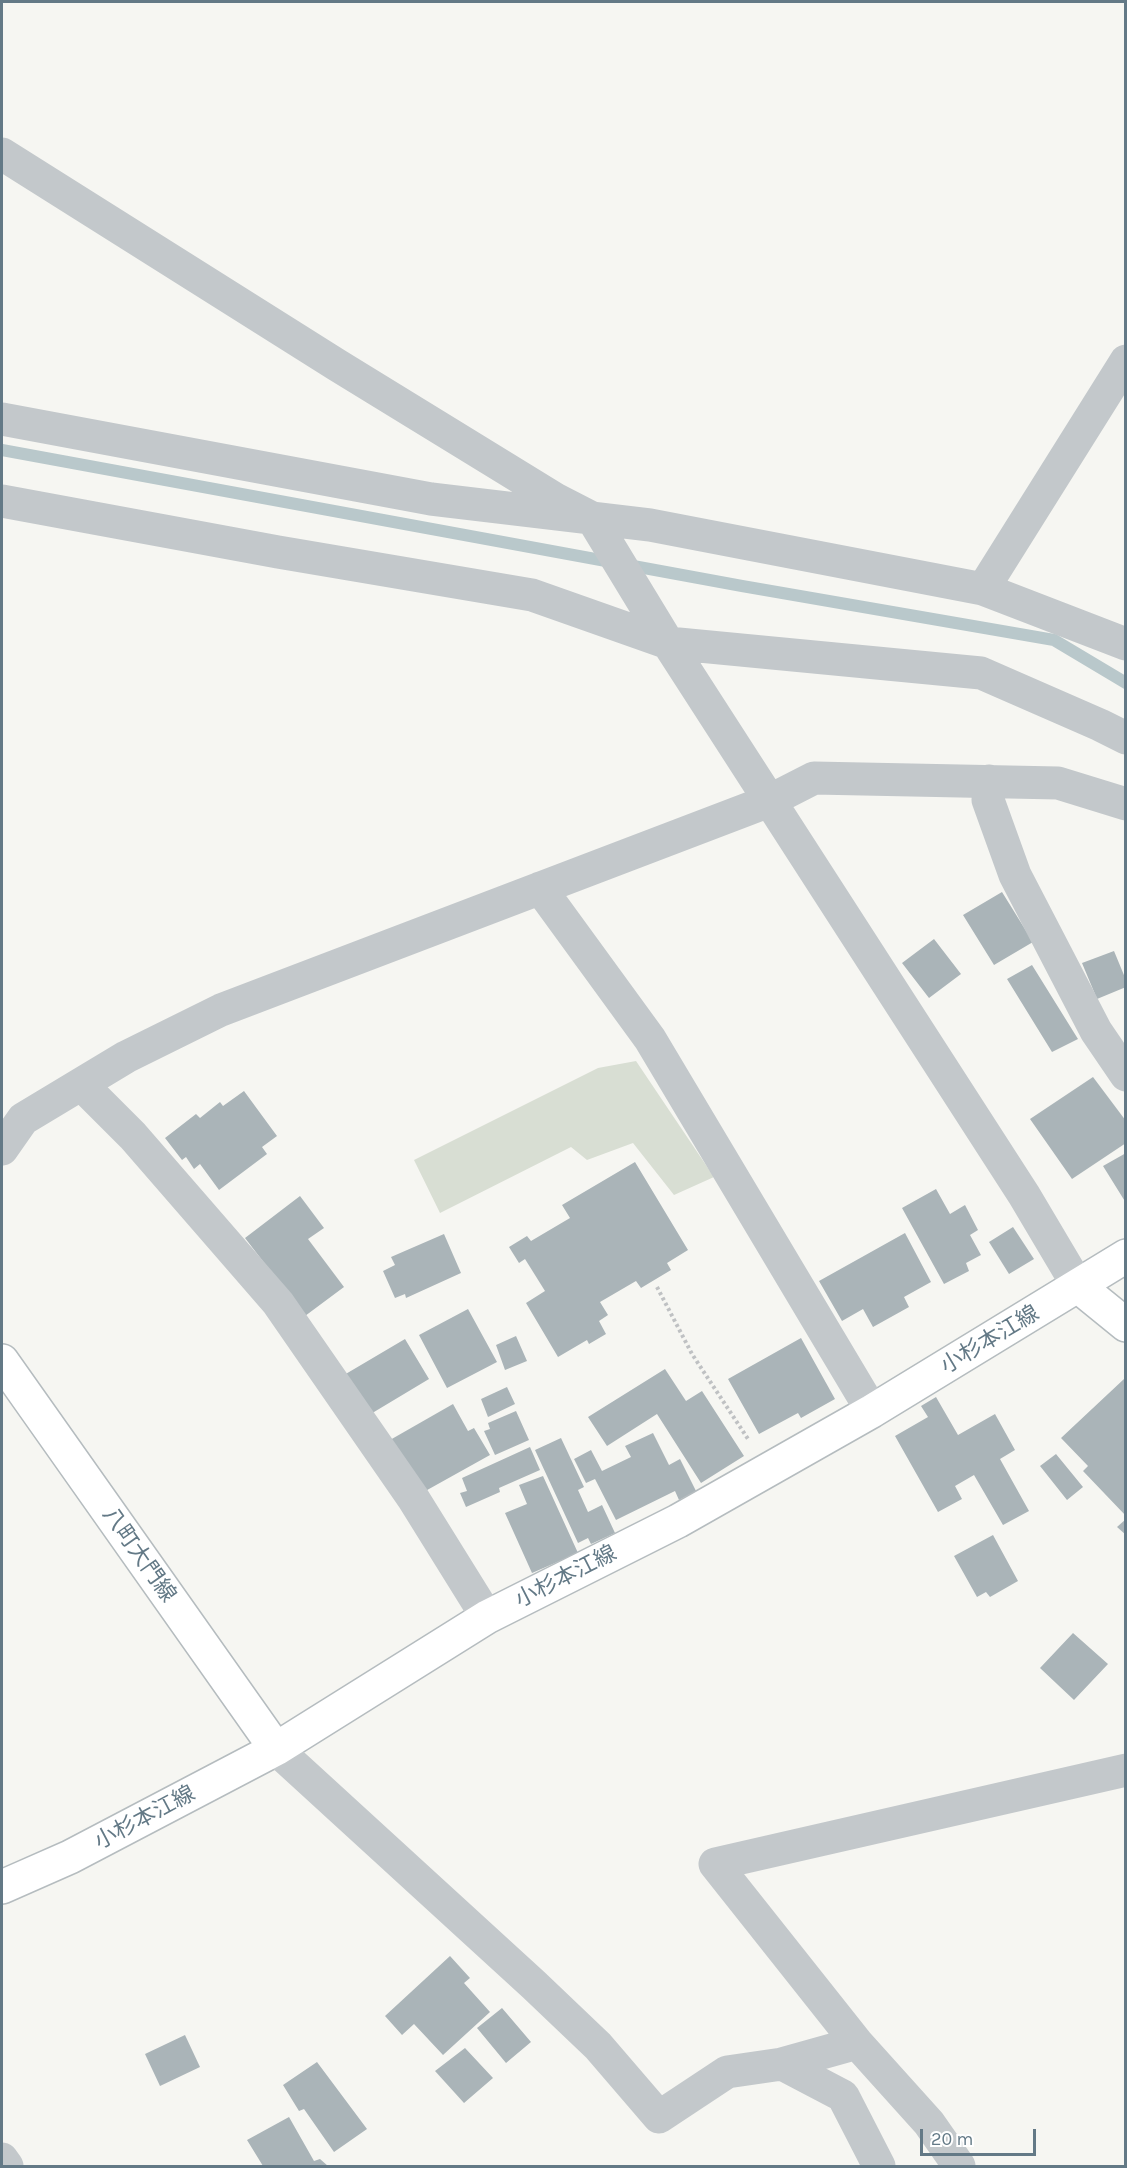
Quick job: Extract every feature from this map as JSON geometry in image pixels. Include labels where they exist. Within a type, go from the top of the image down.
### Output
[{"type":"main road","name":"小杉本江線","points":[[2,1887],[70,1857],[276,1749],[487,1617],[678,1521],[872,1411],[1125,1256]]},
{"type":"main road","points":[[1078,1286],[1125,1325]]},
{"type":"main road","name":"八町大門線","points":[[2,1361],[276,1749]]},
{"type":"street","points":[[2,154],[557,500],[592,518],[668,643],[1024,1195],[1078,1286]]},
{"type":"street","points":[[983,589],[1125,361]]},
{"type":"street","points":[[2,419],[432,499],[650,525],[983,589],[1125,644]]},
{"type":"street","points":[[2,501],[278,552],[532,595],[668,643],[981,674],[1125,738]]},
{"type":"street","points":[[2,1149],[23,1119],[126,1057],[220,1010],[769,801],[814,778],[1058,783],[1125,804]]},
{"type":"street","points":[[989,781],[988,800],[1016,875],[1096,1031],[1125,1075]]},
{"type":"street","points":[[540,888],[650,1039],[872,1411]]},
{"type":"street","points":[[81,1084],[133,1136],[278,1303],[414,1498],[487,1617]]},
{"type":"street","points":[[276,1749],[590,2038],[659,2117],[727,2072],[782,2064],[857,2043]]},
{"type":"street","points":[[959,2166],[928,2123],[857,2043],[715,1864],[1125,1770]]},
{"type":"street","points":[[782,2064],[843,2096],[879,2166]]},
{"type":"street","points":[[2,2159],[7,2166]]},
{"type":"path","points":[[657,1287],[692,1354],[767,1470]]},
{"type":"shaded area","points":[[636,1061],[714,1177],[674,1195],[633,1143],[587,1160],[571,1147],[440,1213],[414,1160],[598,1068]]},
{"type":"building","points":[[1002,892],[1033,942],[994,965],[963,915]]},
{"type":"building","points":[[934,939],[961,974],[929,998],[902,963]]},
{"type":"building","points":[[1114,951],[1126,980],[1126,987],[1097,999],[1082,963]]},
{"type":"building","points":[[1032,965],[1078,1039],[1052,1052],[1007,979]]},
{"type":"building","points":[[1093,1077],[1126,1121],[1126,1143],[1072,1179],[1030,1119]]},
{"type":"building","points":[[244,1091],[277,1136],[262,1147],[267,1154],[219,1190],[200,1164],[194,1169],[186,1157],[182,1160],[165,1138],[196,1114],[200,1118],[220,1102],[223,1106]]},
{"type":"building","points":[[1126,1153],[1126,1203],[1103,1166]]},
{"type":"building","points":[[635,1162],[688,1250],[667,1263],[671,1270],[641,1288],[636,1281],[600,1302],[608,1315],[599,1321],[606,1334],[589,1344],[587,1340],[558,1357],[526,1303],[545,1291],[525,1259],[519,1263],[509,1247],[527,1236],[531,1241],[570,1218],[562,1205]]},
{"type":"building","points":[[936,1189],[950,1214],[965,1205],[978,1230],[970,1235],[981,1255],[966,1263],[969,1271],[944,1284],[902,1208]]},
{"type":"building","points":[[300,1196],[324,1228],[308,1239],[344,1287],[305,1316],[245,1238]]},
{"type":"building","points":[[1013,1227],[1034,1259],[1009,1274],[989,1242]]},
{"type":"building","points":[[905,1233],[931,1282],[904,1297],[909,1307],[873,1327],[863,1309],[842,1321],[819,1281]]},
{"type":"building","points":[[444,1234],[461,1273],[406,1298],[405,1294],[395,1298],[383,1271],[395,1265],[391,1257]]},
{"type":"building","points":[[468,1309],[497,1362],[447,1388],[419,1335]]},
{"type":"building","points":[[516,1336],[527,1361],[505,1370],[496,1345]]},
{"type":"building","points":[[801,1338],[835,1399],[801,1418],[798,1413],[759,1434],[728,1379]]},
{"type":"building","points":[[405,1339],[429,1379],[369,1415],[344,1375]]},
{"type":"building","points":[[665,1369],[686,1401],[702,1391],[744,1456],[701,1483],[657,1414],[607,1446],[588,1417]]},
{"type":"building","points":[[1124,1379],[1126,1380],[1126,1516],[1083,1471],[1088,1466],[1061,1438]]},
{"type":"building","points":[[507,1387],[515,1404],[488,1417],[481,1399]]},
{"type":"building","points":[[936,1397],[958,1435],[995,1414],[1015,1450],[1000,1459],[1029,1511],[1003,1525],[974,1475],[955,1486],[962,1499],[938,1512],[895,1436],[928,1417],[921,1406]]},
{"type":"building","points":[[453,1404],[468,1431],[474,1428],[490,1455],[420,1494],[390,1440]]},
{"type":"building","points":[[516,1411],[529,1440],[495,1455],[484,1431],[490,1429],[488,1423]]},
{"type":"building","points":[[653,1433],[669,1465],[680,1459],[696,1491],[679,1500],[675,1491],[616,1520],[595,1479],[586,1483],[574,1459],[591,1450],[602,1471],[631,1457],[625,1446]]},
{"type":"building","points":[[561,1438],[584,1487],[578,1490],[588,1512],[602,1505],[615,1533],[591,1544],[588,1538],[578,1543],[535,1450]]},
{"type":"building","points":[[530,1447],[540,1470],[499,1488],[500,1492],[466,1507],[460,1493],[467,1491],[462,1478]]},
{"type":"building","points":[[1056,1454],[1083,1487],[1067,1500],[1040,1466]]},
{"type":"building","points":[[543,1476],[578,1553],[532,1573],[505,1513],[527,1504],[519,1485]]},
{"type":"building","points":[[1126,1519],[1126,1535],[1117,1527]]},
{"type":"building","points":[[993,1535],[1018,1581],[990,1597],[986,1592],[977,1597],[954,1556]]},
{"type":"building","points":[[1073,1633],[1108,1664],[1074,1700],[1040,1668]]},
{"type":"building","points":[[450,1956],[470,1978],[464,1983],[490,2012],[443,2055],[414,2024],[402,2035],[385,2016]]},
{"type":"building","points":[[502,2008],[531,2042],[506,2063],[477,2028]]},
{"type":"building","points":[[185,2035],[200,2067],[160,2086],[145,2054]]},
{"type":"building","points":[[465,2048],[493,2078],[464,2103],[435,2071]]},
{"type":"building","points":[[317,2062],[367,2129],[334,2152],[304,2109],[299,2111],[283,2085]]},
{"type":"building","points":[[289,2117],[314,2161],[320,2159],[328,2166],[263,2166],[247,2140]]},
{"type":"waterway","points":[[2,450],[742,586],[1054,640],[1126,683]]}]
